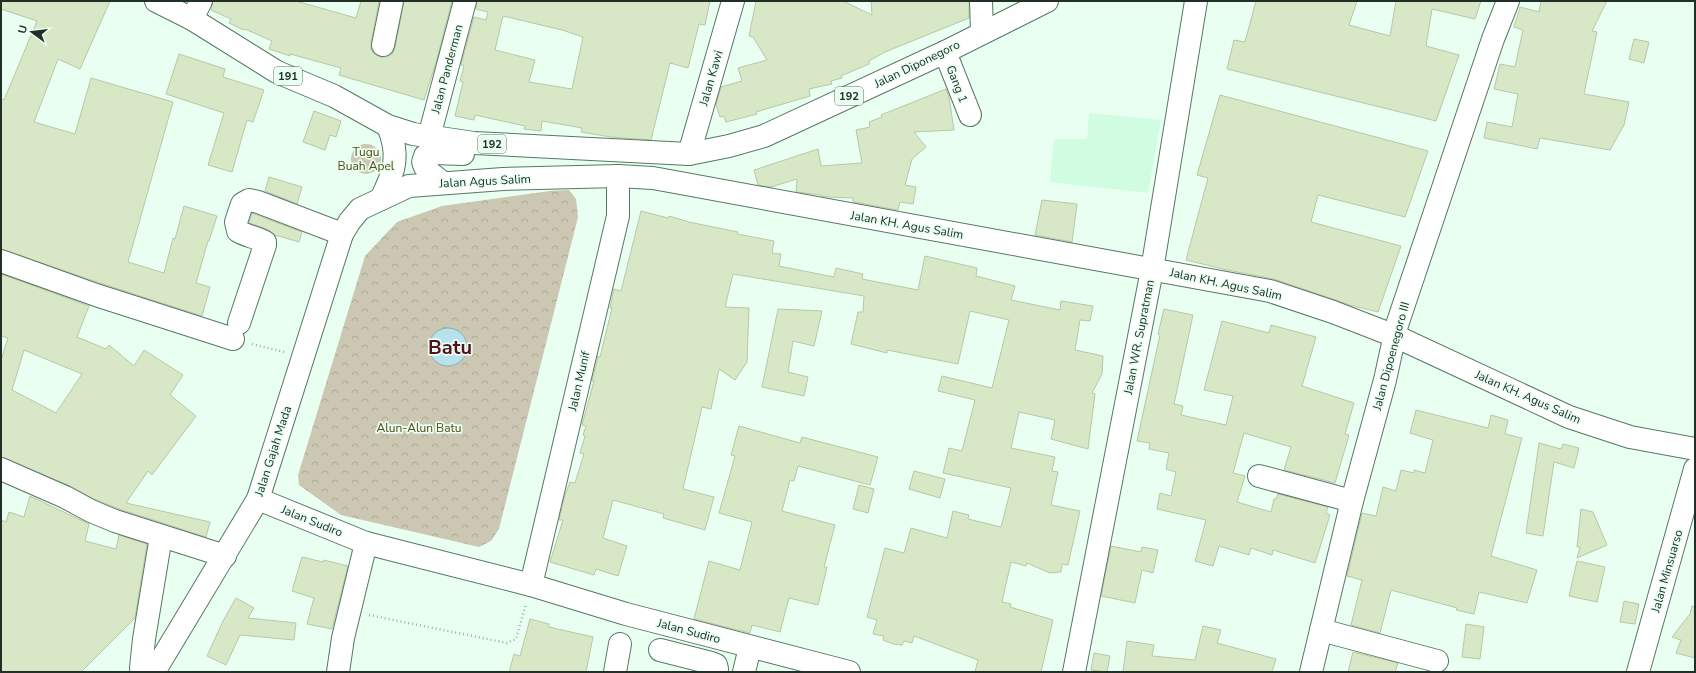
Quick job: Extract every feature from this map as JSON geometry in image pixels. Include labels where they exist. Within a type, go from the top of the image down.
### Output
[{"type":"street","name":"191","points":[[156,1],[196,10],[278,72],[334,96],[388,126]]},
{"type":"street","points":[[383,45],[392,1]]},
{"type":"street","name":"Jalan Panderman","points":[[429,137],[465,1]]},
{"type":"street","name":"Jalan Kawi","points":[[689,154],[733,1]]},
{"type":"street","points":[[981,1],[982,32]]},
{"type":"street","name":"Jalan Diponegoro","points":[[480,144],[640,153],[689,154],[729,146],[764,136],[945,52],[982,32],[1047,1]]},
{"type":"street","name":"Jalan Dipoenegoro III","points":[[1311,672],[1352,501],[1399,318],[1490,46],[1508,1]]},
{"type":"street","name":"Jalan WR. Supratman","points":[[1074,672],[1152,270],[1194,3]]},
{"type":"street","name":"Gang 1","points":[[945,52],[970,115]]},
{"type":"street","points":[[381,199],[392,176],[394,164],[394,139],[388,126]]},
{"type":"street","name":"192","points":[[388,126],[413,134],[480,144]]},
{"type":"street","points":[[443,183],[424,167],[423,162],[426,156],[433,153],[467,154],[473,151],[480,144]]},
{"type":"street","name":"Jalan KH. Agus Salim","points":[[592,177],[618,176],[677,181],[743,196],[1270,291],[1334,312],[1395,336],[1569,417],[1630,437],[1695,450]]},
{"type":"street","name":"Jalan Munif","points":[[531,584],[618,216],[618,176]]},
{"type":"street","name":"Jalan Agus Salim","points":[[342,234],[360,209],[409,186],[503,179],[592,177]]},
{"type":"street","points":[[1,261],[96,295],[236,331],[265,245],[265,242],[262,240],[244,235],[238,231],[236,222],[242,204],[248,200],[258,202],[342,234]]},
{"type":"street","name":"Jalan Gajah Mada","points":[[154,672],[258,499],[342,234]]},
{"type":"street","points":[[1,469],[65,497],[91,511],[161,536],[225,556]]},
{"type":"street","name":"Jalan Minsuarso","points":[[1638,672],[1695,469]]},
{"type":"street","points":[[1259,476],[1352,501]]},
{"type":"street","name":"Jalan Sudiro","points":[[258,499],[366,543],[531,584],[626,614],[849,672]]},
{"type":"street","points":[[142,672],[141,668],[144,639],[161,536]]},
{"type":"street","points":[[338,672],[343,638],[366,543]]},
{"type":"street","points":[[1321,630],[1437,660]]},
{"type":"street","points":[[615,672],[620,644]]},
{"type":"street","points":[[744,672],[750,647]]},
{"type":"street","points":[[660,650],[711,663],[716,665],[716,672]]},
{"type":"path","points":[[236,331],[304,356]]},
{"type":"path","points":[[350,612],[507,643],[516,639],[531,584]]},
{"type":"shaded area","points":[[1089,113],[1161,120],[1148,193],[1050,182],[1054,139],[1087,139]]},
{"type":"green space","name":"Tugu Buah Apel","points":[[366,144],[372,145],[380,153],[380,165],[372,173],[366,174],[360,173],[352,165],[351,159],[352,153],[360,145]]},
{"type":"green space","name":"Alun-Alun Batu","points":[[569,190],[576,199],[578,217],[499,529],[491,541],[479,547],[341,515],[299,485],[298,475],[365,256],[397,222],[442,206],[550,191]]},
{"type":"water","points":[[444,328],[452,328],[459,331],[464,336],[467,347],[464,358],[459,363],[452,366],[444,366],[437,363],[432,358],[429,351],[429,343],[432,336],[437,331]]},
{"type":"building","points":[[1,1],[110,1],[80,69],[58,59],[34,122],[75,134],[91,78],[173,102],[128,262],[164,273],[173,238],[175,239],[184,206],[217,216],[196,283],[210,287],[202,316],[1,249],[1,99],[4,100],[37,21],[1,9]]},
{"type":"building","points":[[213,1],[296,1],[356,18],[361,1],[379,1],[371,49],[374,54],[381,57],[387,57],[392,54],[395,48],[404,1],[452,1],[437,59],[424,100],[339,75],[341,68],[290,54],[290,56],[269,49],[272,41],[229,23],[231,19],[211,10]]},
{"type":"building","points":[[477,1],[710,1],[705,25],[699,24],[688,68],[670,63],[651,140],[611,137],[581,132],[582,128],[542,121],[541,131],[524,129],[525,126],[475,115],[474,120],[455,116],[463,82],[460,81],[464,66],[461,65],[474,17],[486,20],[488,12],[476,9]],"holes":[[[503,16],[562,30],[583,37],[572,89],[529,82],[535,60],[495,50]]]},
{"type":"building","points":[[756,1],[843,1],[872,15],[871,1],[969,1],[969,18],[885,52],[869,61],[869,64],[841,76],[842,78],[831,81],[832,84],[809,89],[810,96],[756,112],[757,114],[726,122],[724,116],[720,117],[716,105],[721,87],[742,81],[738,68],[767,60],[753,37],[749,36]]},
{"type":"building","points":[[1256,1],[1357,1],[1349,25],[1390,36],[1396,1],[1481,1],[1475,19],[1432,9],[1426,46],[1459,55],[1436,121],[1227,69],[1234,40],[1245,42]]},
{"type":"building","points":[[1541,1],[1607,1],[1592,31],[1597,32],[1584,94],[1629,102],[1624,125],[1610,150],[1540,138],[1537,149],[1484,138],[1487,122],[1512,127],[1518,94],[1494,89],[1500,64],[1515,67],[1523,30],[1514,27],[1520,7],[1539,12]]},
{"type":"building","points":[[1634,39],[1649,42],[1644,63],[1629,59]]},
{"type":"building","points":[[179,54],[225,69],[223,77],[264,90],[253,122],[247,120],[232,172],[208,165],[224,113],[166,94]]},
{"type":"building","points":[[946,89],[949,97],[954,130],[914,132],[926,147],[912,159],[905,185],[916,187],[913,204],[900,202],[898,210],[853,202],[853,198],[828,197],[796,192],[797,179],[771,187],[758,185],[754,170],[818,149],[821,166],[862,163],[856,130],[870,127],[869,122],[882,117],[881,115]]},
{"type":"building","points":[[1220,95],[1428,151],[1405,217],[1318,195],[1311,222],[1401,246],[1378,312],[1350,305],[1274,279],[1186,260],[1208,178],[1197,175]]},
{"type":"building","points":[[314,111],[341,121],[336,137],[330,135],[325,150],[303,142]]},
{"type":"building","points":[[269,177],[302,187],[297,204],[265,191]]},
{"type":"building","points":[[1042,200],[1077,204],[1072,242],[1035,235]]},
{"type":"building","points":[[641,211],[738,232],[737,234],[774,241],[772,253],[781,254],[779,266],[834,277],[836,268],[863,274],[862,279],[918,290],[925,256],[977,268],[976,276],[1015,286],[1011,300],[1060,310],[1061,301],[1093,306],[1090,321],[1080,320],[1075,350],[1103,356],[1102,374],[1092,393],[1095,394],[1088,449],[1051,439],[1055,420],[1019,412],[1011,448],[1055,457],[1052,471],[1058,472],[1051,505],[1080,511],[1068,565],[1062,564],[1061,572],[1050,573],[1027,563],[1026,566],[1011,562],[1002,602],[1011,604],[1010,607],[1053,620],[1041,672],[975,672],[978,660],[914,636],[912,643],[904,641],[902,645],[893,644],[883,640],[884,636],[873,634],[877,620],[867,617],[885,548],[904,553],[911,528],[947,538],[953,511],[969,515],[968,519],[1001,527],[1011,488],[943,473],[949,448],[962,451],[975,400],[938,391],[942,376],[992,388],[1009,320],[970,311],[958,364],[887,350],[887,353],[851,344],[858,312],[863,312],[864,296],[733,274],[725,307],[749,308],[747,362],[735,380],[719,369],[711,409],[702,407],[683,489],[714,497],[705,530],[663,518],[664,514],[613,500],[603,538],[627,546],[618,576],[596,569],[594,575],[550,562],[563,520],[559,520],[564,498],[570,482],[575,483],[584,454],[580,453],[586,426],[582,425],[594,381],[592,381],[598,356],[600,357],[612,308],[610,308],[614,289],[621,291]]},
{"type":"building","points":[[252,213],[302,232],[299,242],[275,235],[267,229],[249,223]]},
{"type":"building","points":[[1,274],[89,306],[77,337],[106,349],[109,345],[134,366],[144,350],[183,375],[170,395],[196,416],[152,475],[148,471],[126,503],[210,522],[206,537],[119,509],[94,499],[70,486],[1,457],[1,360],[8,338],[1,336]],"holes":[[[24,350],[82,374],[56,413],[12,390]]]},
{"type":"building","points":[[778,309],[822,311],[814,346],[793,341],[788,372],[808,377],[804,396],[762,387]]},
{"type":"building","points":[[1164,309],[1193,315],[1174,404],[1183,406],[1181,415],[1226,425],[1233,396],[1204,390],[1222,321],[1269,333],[1271,325],[1316,337],[1302,386],[1354,403],[1345,434],[1349,435],[1335,483],[1284,470],[1291,447],[1244,433],[1233,473],[1245,476],[1237,502],[1271,512],[1274,499],[1276,499],[1278,494],[1328,507],[1326,513],[1330,515],[1315,563],[1273,550],[1272,555],[1251,548],[1249,555],[1219,546],[1213,566],[1195,561],[1206,520],[1157,509],[1160,493],[1171,496],[1176,472],[1166,469],[1169,453],[1149,449],[1150,443],[1137,441],[1160,335],[1158,334]]},
{"type":"building","points":[[1416,410],[1488,428],[1491,415],[1508,420],[1505,434],[1522,438],[1491,556],[1537,570],[1527,603],[1479,592],[1474,614],[1391,590],[1380,633],[1351,625],[1362,580],[1347,576],[1362,513],[1376,516],[1383,487],[1396,491],[1401,470],[1414,473],[1414,470],[1425,473],[1433,440],[1410,433]]},
{"type":"building","points":[[739,426],[800,443],[802,437],[878,457],[870,485],[798,466],[794,481],[790,480],[782,511],[835,525],[824,567],[827,567],[818,605],[789,598],[780,632],[752,625],[750,633],[694,619],[709,561],[740,570],[752,522],[719,513],[735,456],[731,455]]},
{"type":"building","points":[[1539,443],[1561,449],[1563,444],[1579,448],[1574,468],[1554,462],[1543,536],[1526,533]]},
{"type":"building","points":[[914,471],[945,479],[940,498],[909,489]]},
{"type":"building","points":[[859,485],[874,489],[868,513],[853,509]]},
{"type":"building","points":[[30,496],[89,524],[85,541],[116,549],[119,535],[147,544],[135,618],[81,672],[1,672],[1,520],[6,522],[9,512],[24,517]]},
{"type":"building","points":[[1581,509],[1593,512],[1607,545],[1577,558],[1580,547],[1577,547]]},
{"type":"building","points":[[1111,546],[1141,552],[1142,547],[1158,550],[1153,573],[1142,570],[1135,603],[1101,596]]},
{"type":"building","points":[[302,557],[323,562],[324,560],[348,566],[332,629],[307,624],[314,598],[292,591]]},
{"type":"building","points":[[1577,561],[1605,567],[1597,602],[1569,596]]},
{"type":"building","points":[[236,598],[254,608],[248,618],[296,623],[294,640],[240,635],[226,665],[207,656],[223,621]]},
{"type":"building","points":[[1624,601],[1639,604],[1635,624],[1620,622]]},
{"type":"building","points":[[1692,606],[1695,607],[1695,658],[1676,653],[1681,640],[1672,637],[1690,614]]},
{"type":"building","points":[[530,619],[549,624],[549,627],[593,637],[586,672],[509,672],[514,654],[520,656]]},
{"type":"building","points":[[1466,624],[1484,627],[1480,659],[1462,657]]},
{"type":"building","points":[[1203,626],[1221,630],[1217,643],[1276,659],[1272,672],[1123,672],[1127,641],[1154,645],[1152,656],[1195,660]]},
{"type":"building","points":[[1353,652],[1398,663],[1395,672],[1348,672]]},
{"type":"building","points":[[1094,653],[1110,656],[1107,672],[1091,670]]},
{"type":"district","name":"Batu","points":[[450,347]]}]
